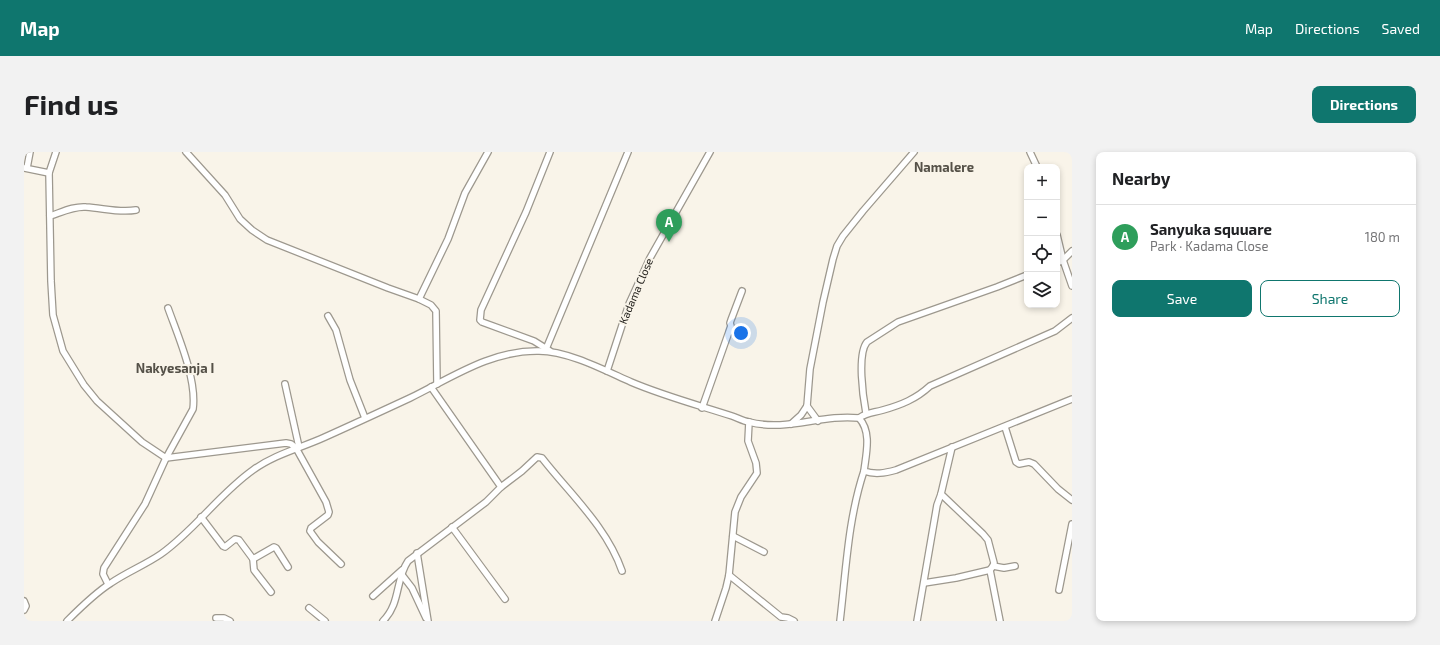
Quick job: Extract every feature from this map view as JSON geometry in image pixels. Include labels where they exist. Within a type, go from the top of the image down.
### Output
[{"type":"street","points":[[30,152],[25,168],[49,173]]},
{"type":"street","points":[[56,152],[49,173],[52,308],[63,351],[84,385],[97,401],[142,442],[166,458],[286,443],[297,447]]},
{"type":"street","points":[[186,152],[225,195],[240,219],[252,230],[267,240],[431,305],[436,311],[437,384]]},
{"type":"street","points":[[419,299],[448,239],[466,192],[488,152]]},
{"type":"street","points":[[550,152],[526,212],[481,310],[480,320],[534,341],[548,350],[580,360],[633,383],[702,408],[749,422],[769,426],[789,425],[838,417],[859,418],[866,413],[882,411],[919,396],[930,386],[940,383],[1055,331],[1072,318]]},
{"type":"street","points":[[548,350],[628,152]]},
{"type":"street","name":"Kadama Close","points":[[607,371],[629,304],[650,258],[710,152]]},
{"type":"street","points":[[789,425],[801,415],[807,406],[810,369],[823,302],[837,246],[862,211],[914,152]]},
{"type":"street","points":[[1030,152],[1036,164]]},
{"type":"street","points":[[50,216],[75,208],[86,207],[122,211],[136,210]]},
{"type":"street","points":[[1072,251],[1060,261],[1072,286]]},
{"type":"street","points":[[866,413],[862,352],[867,342],[898,322],[1024,276]]},
{"type":"street","points":[[702,408],[731,326],[730,320],[742,291]]},
{"type":"street","points":[[108,584],[103,574],[104,568],[145,504],[166,458],[193,408],[194,400],[191,378],[168,308]]},
{"type":"street","points":[[328,316],[336,330],[350,380],[365,418]]},
{"type":"street","points":[[67,621],[108,584],[162,553],[233,486],[266,461],[297,447],[317,441],[474,365],[507,355],[528,351],[548,350]]},
{"type":"street","points":[[285,384],[297,447],[326,502],[329,512],[328,515],[310,528],[310,532],[318,542],[341,564]]},
{"type":"street","points":[[431,387],[501,487]]},
{"type":"street","points":[[864,471],[871,474],[888,472],[1005,427],[1072,399]]},
{"type":"street","points":[[807,406],[818,421]]},
{"type":"street","points":[[840,621],[849,538],[858,491],[864,471],[867,445],[864,423],[859,418]]},
{"type":"street","points":[[715,621],[729,575],[735,512],[741,497],[757,473],[756,463],[748,441],[749,422]]},
{"type":"street","points":[[1005,427],[1016,462],[1019,464],[1029,462],[1034,464],[1058,489],[1072,500]]},
{"type":"street","points":[[917,621],[937,505],[952,447]]},
{"type":"street","points":[[383,621],[396,601],[402,572],[408,561],[486,502],[501,487],[537,457],[542,458],[601,532],[618,559],[622,571]]},
{"type":"street","points":[[941,494],[988,540],[994,563],[992,568],[1000,621]]},
{"type":"street","points":[[201,517],[223,546],[225,547],[237,539],[253,559],[254,570],[271,592]]},
{"type":"street","points":[[1059,590],[1072,524]]},
{"type":"street","points":[[452,527],[505,599]]},
{"type":"street","points":[[733,536],[764,552]]},
{"type":"street","points":[[253,559],[274,547],[288,567]]},
{"type":"street","points":[[417,553],[428,621]]},
{"type":"street","points":[[924,583],[956,578],[992,568],[1015,566]]},
{"type":"street","points":[[373,596],[402,572]]},
{"type":"street","points":[[402,572],[412,588],[428,621]]},
{"type":"street","points":[[729,575],[781,618],[788,618],[794,621]]},
{"type":"street","points":[[24,601],[26,606],[24,610]]},
{"type":"street","points":[[309,608],[325,621]]},
{"type":"street","points":[[216,618],[224,618],[230,621]]},
{"type":"place","name":"Sanyuka squuare","points":[[669,242]]},
{"type":"district","name":"Namalere","points":[[944,167]]},
{"type":"district","name":"Nakyesanja I","points":[[175,368]]}]
